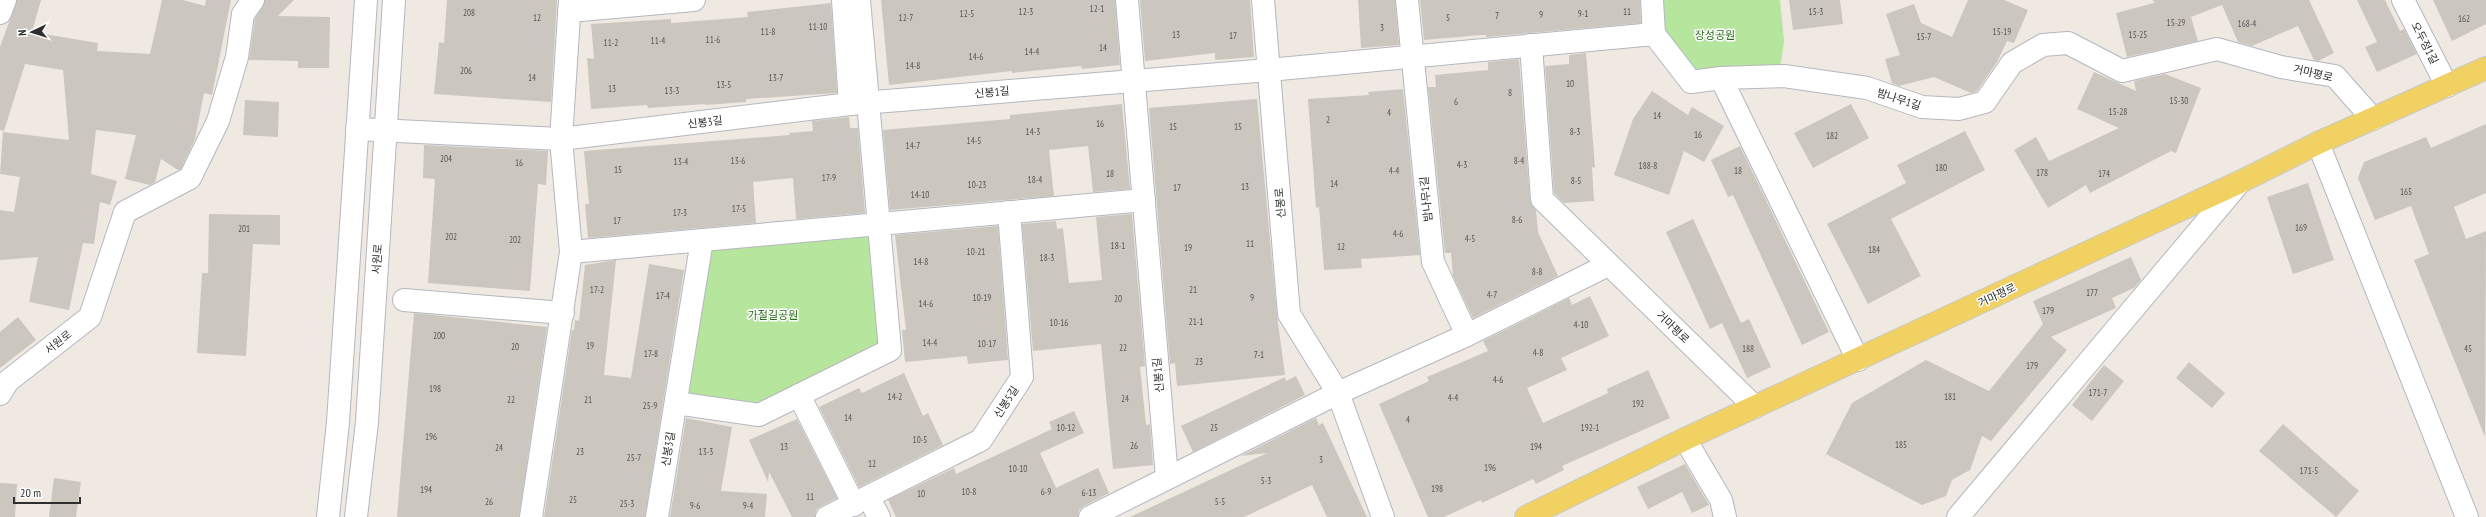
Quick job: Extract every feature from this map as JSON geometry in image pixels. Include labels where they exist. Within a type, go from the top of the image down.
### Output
[{"type":"main road","name":"거마평로","points":[[1526,517],[1685,439],[2240,182],[2318,143],[2373,120],[2486,68]]},
{"type":"street","points":[[0,13],[5,0]]},
{"type":"street","name":"서원로","points":[[0,394],[8,381],[90,317],[125,212],[190,178],[218,121],[237,57],[243,14],[253,0]]},
{"type":"street","points":[[328,517],[338,422],[366,0]]},
{"type":"street","name":"서원로","points":[[356,517],[367,422],[394,0]]},
{"type":"street","points":[[531,517],[571,252],[561,139],[570,6],[694,0]]},
{"type":"street","points":[[843,0],[850,104]]},
{"type":"street","points":[[676,403],[759,415],[890,350],[859,0]]},
{"type":"street","name":"신봉1길","points":[[1127,0],[1167,478]]},
{"type":"street","name":"신봉로","points":[[1263,0],[1289,314],[1338,393],[1383,517]]},
{"type":"street","name":"밤나무1길","points":[[1407,0],[1411,56],[1432,262],[1467,335]]},
{"type":"street","points":[[1134,80],[1269,70],[1654,34],[1652,0]]},
{"type":"street","name":"오두정1길","points":[[2403,0],[2446,86]]},
{"type":"street","name":"밤나무1길","points":[[1654,34],[1691,82],[1721,78],[1784,76],[1867,88],[1922,107],[1959,109],[1986,102],[2012,63],[2043,45],[2068,43],[2122,71],[2217,49],[2235,54]]},
{"type":"street","points":[[1090,517],[1338,393],[1467,335],[1608,265],[1542,199],[1531,45]]},
{"type":"street","name":"거마평로","points":[[2235,54],[2281,67],[2335,76],[2373,120]]},
{"type":"street","points":[[1721,78],[1858,360]]},
{"type":"street","name":"신봉1길","points":[[850,104],[1134,80]]},
{"type":"street","name":"신봉3길","points":[[357,128],[561,139],[850,104]]},
{"type":"street","points":[[2318,143],[2466,517]]},
{"type":"street","name":"거마평로","points":[[1958,517],[2240,182]]},
{"type":"street","points":[[571,252],[1144,200]]},
{"type":"street","name":"신봉5길","points":[[827,517],[981,440],[1022,378],[1009,212]]},
{"type":"street","name":"신봉3길","points":[[658,517],[702,240]]},
{"type":"street","name":"거마평로","points":[[1608,265],[1755,407]]},
{"type":"street","points":[[404,300],[563,313]]},
{"type":"street","points":[[799,395],[861,501],[879,517]]},
{"type":"street","points":[[1685,439],[1723,509],[1738,517]]},
{"type":"green space","name":"장성공원","points":[[1663,0],[1780,0],[1784,41],[1780,68],[1698,72],[1665,30]]},
{"type":"green space","name":"가절길공원","points":[[879,223],[890,350],[759,415],[676,403],[702,240]]},
{"type":"building","points":[[17,0],[41,0],[32,32],[98,43],[97,51],[150,54],[162,0],[183,0],[205,6],[206,0],[231,0],[212,95],[204,93],[195,139],[181,169],[178,170],[161,159],[155,182],[150,185],[125,179],[136,135],[96,130],[91,174],[117,181],[110,205],[100,202],[94,244],[83,243],[69,310],[29,302],[38,257],[0,260],[0,210],[14,212],[20,177],[0,174],[3,132],[69,140],[63,70],[25,64],[4,131],[0,130],[0,47]]},
{"type":"building","points":[[265,0],[294,0],[278,16],[330,17],[329,68],[298,68],[298,61],[249,60],[255,19]]},
{"type":"building","points":[[447,0],[557,0],[551,102],[434,94],[439,42],[444,43]]},
{"type":"building","points":[[881,0],[1115,0],[1120,65],[1082,69],[1081,66],[1012,73],[1012,71],[889,85]]},
{"type":"building","points":[[1140,0],[1250,0],[1254,57],[1215,60],[1215,53],[1145,61]]},
{"type":"building","points":[[1358,0],[1395,0],[1399,45],[1361,48]]},
{"type":"building","points":[[1420,0],[1640,0],[1641,23],[1486,37],[1486,35],[1481,35],[1424,40]]},
{"type":"building","points":[[1789,0],[1840,0],[1843,24],[1793,30]]},
{"type":"building","points":[[1968,0],[2004,0],[2028,10],[2014,43],[2007,41],[1997,62],[1977,91],[1971,93],[1934,77],[1899,86],[1892,83],[1885,59],[1900,55],[1886,14],[1914,4],[1921,23],[1952,37]]},
{"type":"building","points":[[2153,0],[2309,0],[2334,53],[2318,61],[2314,60],[2298,26],[2252,46],[2238,42],[2222,5],[2191,17],[2198,41],[2127,57],[2116,13],[2154,3]]},
{"type":"building","points":[[2357,0],[2385,0],[2400,31],[2404,29],[2417,54],[2377,72],[2365,47],[2377,42]]},
{"type":"building","points":[[2433,0],[2486,0],[2486,24],[2452,41]]},
{"type":"building","points":[[831,3],[837,93],[746,99],[746,102],[705,105],[648,108],[647,105],[591,109],[587,58],[594,59],[591,24],[671,19],[671,23],[748,17],[747,12]]},
{"type":"building","points":[[1586,53],[1595,168],[1592,167],[1594,201],[1564,203],[1554,193],[1545,66],[1569,64],[1569,55]]},
{"type":"building","points":[[1519,59],[1530,200],[1536,211],[1538,232],[1558,276],[1473,318],[1453,276],[1451,253],[1445,253],[1428,87],[1436,87],[1435,75],[1488,70],[1488,62]]},
{"type":"building","points":[[2094,72],[2136,91],[2134,81],[2165,74],[2201,88],[2176,153],[2171,151],[2090,193],[2086,185],[2048,208],[2014,150],[2036,137],[2049,161],[2119,128],[2077,109]]},
{"type":"building","points":[[1403,89],[1420,255],[1361,259],[1362,268],[1324,270],[1319,207],[1316,208],[1308,99],[1369,95],[1368,92]]},
{"type":"building","points":[[1652,91],[1688,115],[1692,107],[1724,126],[1704,162],[1684,151],[1669,195],[1614,175],[1633,119]]},
{"type":"building","points":[[1257,99],[1277,315],[1285,375],[1177,386],[1175,363],[1170,364],[1149,108]]},
{"type":"building","points":[[245,100],[279,102],[278,137],[243,135]]},
{"type":"building","points":[[1122,104],[1130,189],[1093,192],[1088,146],[1049,150],[1054,196],[890,210],[883,130],[1010,119],[1010,115]]},
{"type":"building","points":[[1851,104],[1869,138],[1813,168],[1794,133]]},
{"type":"building","points":[[849,117],[850,128],[858,128],[865,213],[796,219],[793,178],[753,182],[756,223],[588,238],[585,204],[589,204],[584,151],[790,135],[789,133],[813,131],[812,121]]},
{"type":"building","points":[[2486,124],[2486,193],[2454,207],[2466,239],[2486,231],[2485,437],[2414,260],[2429,254],[2411,206],[2375,220],[2358,178],[2364,162],[2426,137],[2431,148]]},
{"type":"building","points":[[1965,131],[1985,170],[1891,219],[1921,276],[1868,304],[1827,224],[1906,183],[1897,165]]},
{"type":"building","points":[[424,145],[548,151],[546,185],[538,184],[530,291],[428,283],[435,179],[423,178]]},
{"type":"building","points":[[1740,146],[1829,332],[1802,345],[1733,195],[1728,197],[1711,160]]},
{"type":"building","points":[[2308,183],[2334,260],[2293,274],[2267,197]]},
{"type":"building","points":[[209,214],[280,215],[280,245],[253,244],[246,356],[197,353],[202,273],[208,273]]},
{"type":"building","points":[[1132,214],[1145,366],[1140,367],[1146,425],[1150,424],[1153,465],[1113,469],[1101,344],[1033,351],[1022,224],[1056,221],[1057,229],[1063,228],[1069,283],[1102,280],[1096,217]]},
{"type":"building","points":[[1693,219],[1741,323],[1749,319],[1771,367],[1747,378],[1722,323],[1710,329],[1666,232]]},
{"type":"building","points":[[998,226],[1008,360],[968,364],[967,356],[905,362],[902,330],[906,330],[895,235]]},
{"type":"building","points":[[2131,257],[2141,280],[2134,288],[2112,298],[2116,308],[2051,337],[2067,350],[1991,441],[1982,436],[1970,470],[1952,480],[1946,496],[1922,505],[1826,454],[1852,403],[1926,360],[1989,391],[2043,324],[2033,301]]},
{"type":"building","points":[[616,260],[604,375],[631,378],[649,264],[684,270],[645,517],[544,517],[572,330],[574,330],[575,320],[579,321],[585,265]]},
{"type":"building","points":[[1590,296],[1609,336],[1561,358],[1567,370],[1527,388],[1543,423],[1608,393],[1607,389],[1648,370],[1670,418],[1562,466],[1564,470],[1536,484],[1533,479],[1482,503],[1481,500],[1444,517],[1428,517],[1379,404],[1429,381],[1427,377],[1488,351],[1483,341],[1569,298],[1572,305]]},
{"type":"building","points":[[414,313],[547,327],[519,517],[397,517]]},
{"type":"building","points":[[18,317],[36,340],[0,368],[0,332]]},
{"type":"building","points":[[2189,362],[2225,393],[2212,408],[2176,378]]},
{"type":"building","points":[[2104,365],[2124,381],[2092,421],[2072,405]]},
{"type":"building","points":[[904,373],[923,416],[928,413],[943,445],[859,487],[819,407],[859,388],[862,393]]},
{"type":"building","points":[[1296,376],[1305,395],[1193,452],[1181,426],[1285,377],[1286,381]]},
{"type":"building","points":[[1074,411],[1084,433],[1040,453],[1056,488],[1098,468],[1109,493],[1084,506],[1079,510],[1078,517],[896,517],[888,500],[954,468],[956,474],[1052,429],[1049,422]]},
{"type":"building","points":[[686,418],[732,427],[721,491],[767,494],[765,517],[670,517]]},
{"type":"building","points":[[1316,418],[1319,425],[1323,423],[1367,517],[1327,517],[1312,485],[1244,517],[1130,517],[1267,453],[1241,456]]},
{"type":"building","points":[[797,419],[837,498],[816,510],[815,517],[792,517],[769,472],[768,482],[749,440]]},
{"type":"building","points":[[2283,424],[2359,491],[2336,517],[2259,451]]},
{"type":"building","points":[[1685,464],[1709,505],[1692,513],[1682,492],[1648,509],[1637,487]]},
{"type":"building","points":[[54,478],[81,482],[76,517],[49,517]]},
{"type":"building","points":[[0,483],[17,484],[15,517],[0,517]]}]
